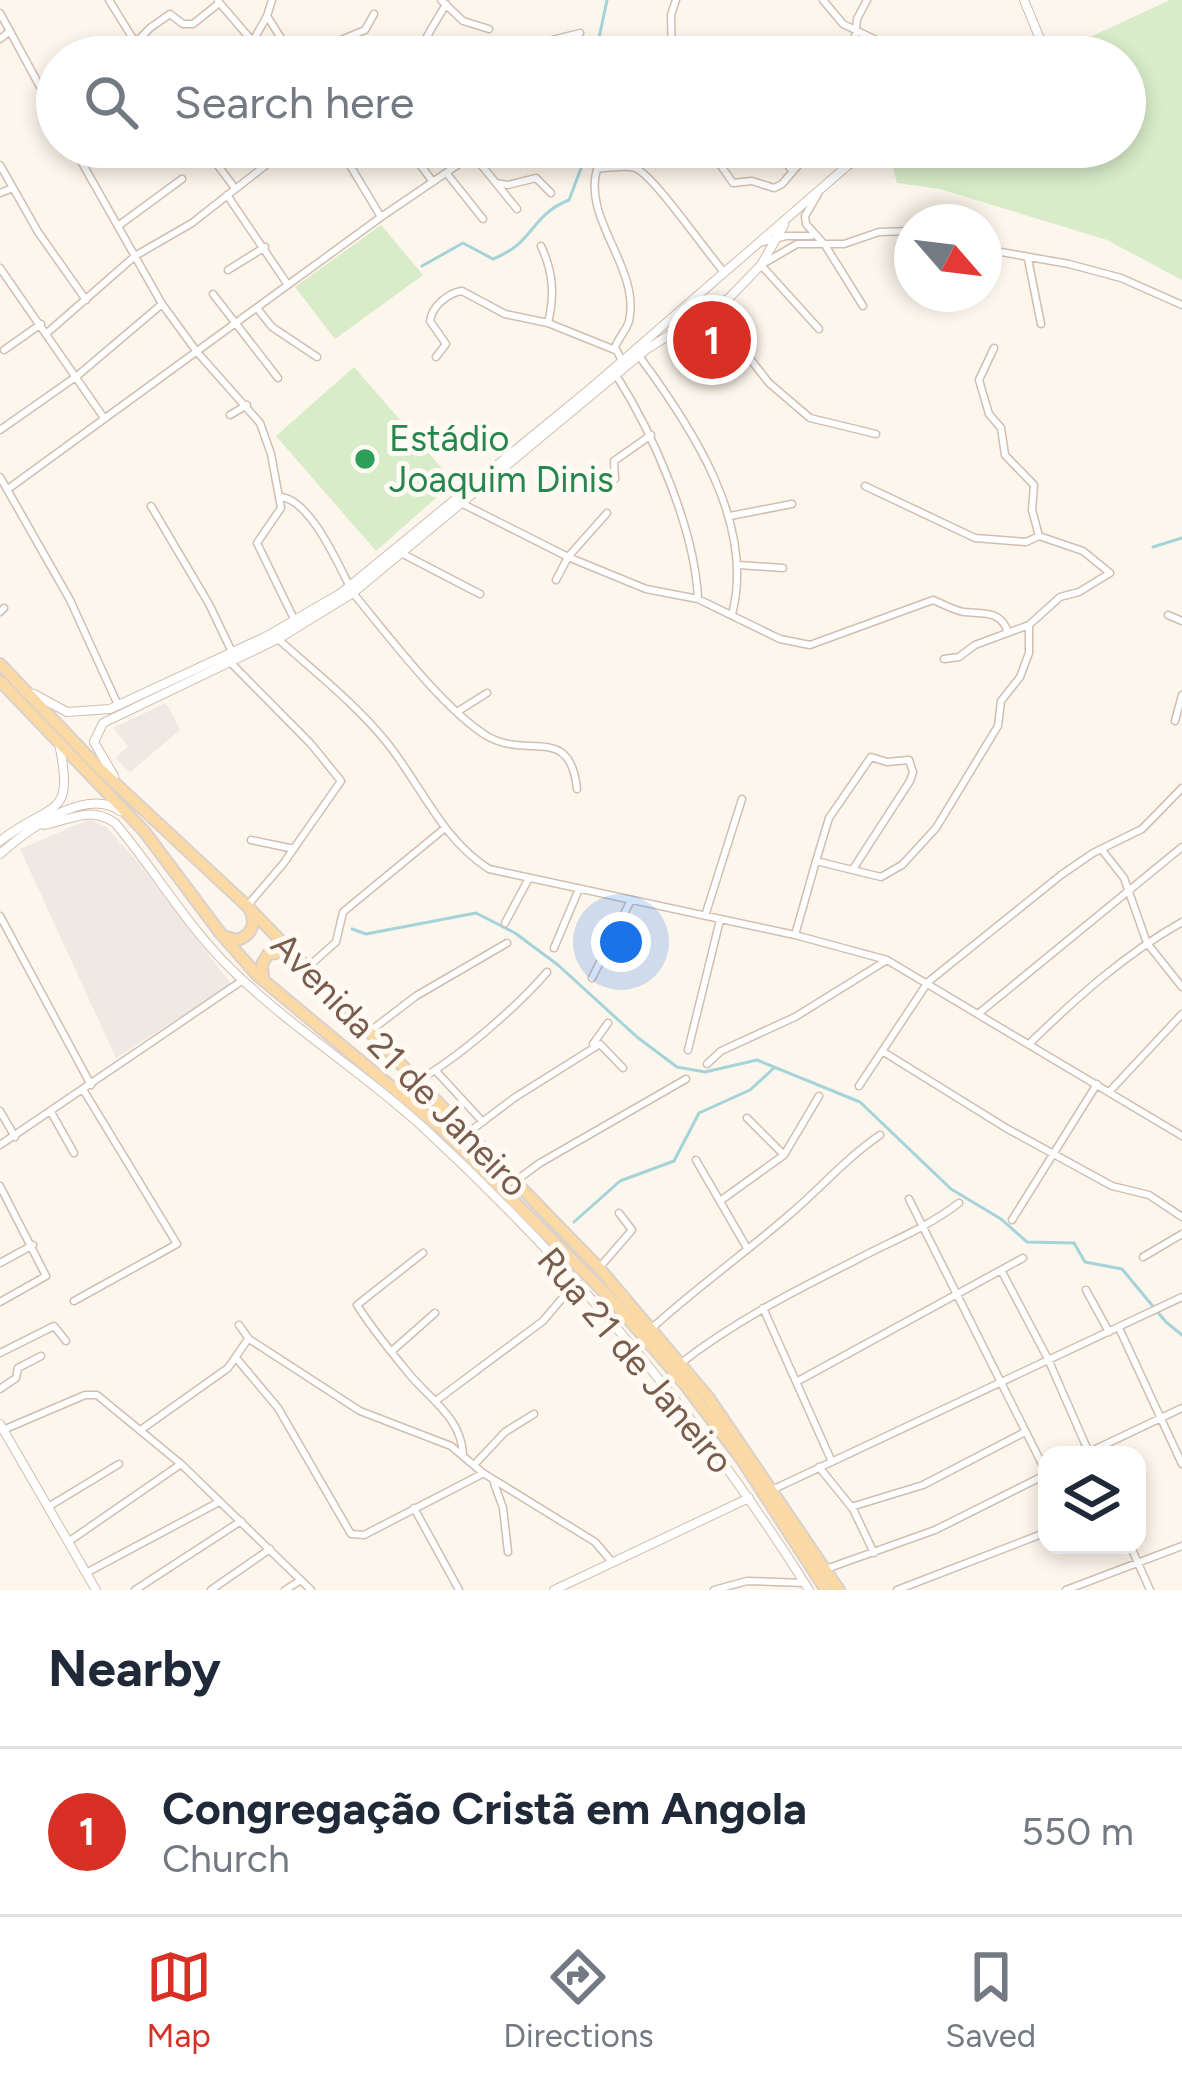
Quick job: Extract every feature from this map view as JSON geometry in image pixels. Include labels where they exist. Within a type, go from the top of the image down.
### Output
[{"type":"main road","name":"Avenida 21 de Janeiro","points":[[0,664],[292,952],[599,1268],[681,1363],[774,1489]]},
{"type":"main road","name":"Avenida 21 de Janeiro","points":[[0,681],[144,831],[220,934],[266,982],[442,1129],[578,1264],[686,1386],[756,1481]]},
{"type":"main road","points":[[220,934],[238,940],[249,933],[254,921],[248,908]]},
{"type":"main road","points":[[266,982],[261,970],[268,954],[292,952]]},
{"type":"main road","name":"Rua 21 de Janeiro","points":[[756,1481],[826,1590]]},
{"type":"main road","name":"Rua 21 de Janeiro","points":[[774,1489],[839,1590]]},
{"type":"street","points":[[110,0],[131,36]]},
{"type":"street","points":[[257,36],[272,0]]},
{"type":"street","points":[[671,36],[676,0]]},
{"type":"street","points":[[823,0],[839,21],[865,36]]},
{"type":"street","points":[[856,36],[857,19],[867,0]]},
{"type":"street","points":[[1024,0],[1039,36]]},
{"type":"street","points":[[141,36],[168,10],[183,24],[193,24],[218,2],[248,36]]},
{"type":"street","points":[[426,36],[443,2],[463,21],[489,29]]},
{"type":"street","points":[[0,13],[36,79]]},
{"type":"street","points":[[349,36],[364,30],[374,14]]},
{"type":"street","points":[[267,16],[282,36]]},
{"type":"street","points":[[0,39],[10,31]]},
{"type":"street","points":[[568,36],[580,33]]},
{"type":"street","points":[[0,165],[38,232],[86,300]]},
{"type":"street","points":[[85,168],[162,304],[266,434],[281,497],[279,512],[257,543],[295,622]]},
{"type":"street","points":[[219,168],[234,188]]},
{"type":"street","points":[[47,333],[135,256],[192,223],[261,168]]},
{"type":"street","points":[[352,168],[381,217]]},
{"type":"street","points":[[423,168],[433,182]]},
{"type":"street","points":[[8,489],[381,217],[456,168]]},
{"type":"street","points":[[484,168],[517,209]]},
{"type":"street","points":[[609,168],[597,169],[595,201],[626,286],[629,321],[615,350]]},
{"type":"street","points":[[635,168],[651,178],[728,283],[741,286]]},
{"type":"street","points":[[723,168],[736,185],[752,181],[774,188],[795,168]]},
{"type":"street","points":[[134,800],[98,754],[94,738],[98,728],[352,590],[847,168]]},
{"type":"street","points":[[448,174],[483,219]]},
{"type":"street","points":[[118,226],[182,178]]},
{"type":"street","points":[[495,183],[536,178],[551,193]]},
{"type":"street","points":[[0,194],[13,188]]},
{"type":"street","points":[[819,192],[806,216],[863,306]]},
{"type":"street","points":[[227,195],[288,285]]},
{"type":"street","points":[[18,682],[67,712],[93,712],[278,639],[403,554],[639,356],[716,309],[760,265],[792,214]]},
{"type":"street","points":[[760,265],[797,244],[844,244],[894,229]]},
{"type":"street","points":[[757,244],[815,236]]},
{"type":"street","points":[[541,245],[552,275],[548,323]]},
{"type":"street","points":[[228,270],[265,247]]},
{"type":"street","points":[[1002,254],[1120,278],[1182,305]]},
{"type":"street","points":[[1028,260],[1041,324]]},
{"type":"street","points":[[760,265],[819,329]]},
{"type":"street","points":[[0,268],[104,418]]},
{"type":"street","points":[[436,357],[446,344],[429,318],[445,298],[465,291],[505,314],[548,323],[615,350],[622,361]]},
{"type":"street","points":[[698,294],[716,291],[720,297],[716,309]]},
{"type":"street","points":[[212,294],[278,378]]},
{"type":"street","points":[[0,430],[77,376],[162,304]]},
{"type":"street","points":[[257,308],[272,327],[317,357]]},
{"type":"street","points":[[716,309],[769,383],[810,418],[876,434]]},
{"type":"street","points":[[4,350],[41,324]]},
{"type":"street","points":[[994,348],[979,380],[989,414],[1001,428],[1005,454],[1034,485],[1033,510],[1040,536]]},
{"type":"street","points":[[639,356],[679,411],[730,516],[739,565],[732,614]]},
{"type":"street","points":[[616,375],[652,435],[692,562],[698,599]]},
{"type":"street","points":[[230,415],[247,405]]},
{"type":"street","points":[[615,478],[614,461],[652,435]]},
{"type":"street","points":[[0,477],[70,600],[118,705]]},
{"type":"street","points":[[865,486],[975,538],[1026,542],[1040,536],[1075,547],[1110,572],[1079,592],[1060,597],[1030,625],[974,645],[959,657],[944,659]]},
{"type":"street","points":[[281,497],[294,500],[306,512],[352,590],[458,711],[487,736],[504,743],[547,746],[569,757],[577,789]]},
{"type":"street","points":[[461,503],[568,557],[646,589],[698,599],[779,639],[810,645],[935,600],[960,611],[996,616],[1004,620],[1008,632]]},
{"type":"street","points":[[730,516],[791,504]]},
{"type":"street","points":[[151,506],[209,604],[231,657],[341,779],[248,908]]},
{"type":"street","points":[[556,580],[568,557],[607,513]]},
{"type":"street","points":[[403,554],[480,594]]},
{"type":"street","points":[[739,565],[783,568]]},
{"type":"street","points":[[1168,615],[1182,621]]},
{"type":"street","points":[[816,861],[871,877],[889,875],[902,866],[936,828],[1000,722],[1000,701],[1016,684],[1029,653],[1030,625]]},
{"type":"street","points":[[278,639],[385,740],[445,827],[469,856],[489,869],[795,935],[887,960],[1180,1132]]},
{"type":"street","points":[[458,711],[487,693]]},
{"type":"street","points":[[1175,721],[1182,695]]},
{"type":"street","points":[[0,841],[61,800],[67,781],[59,742]]},
{"type":"street","points":[[795,935],[829,818],[871,757],[887,762],[909,760],[914,772],[910,781],[853,869]]},
{"type":"street","points":[[859,1086],[928,982],[1046,886],[1142,829],[1182,788]]},
{"type":"street","points":[[704,916],[742,799]]},
{"type":"street","points":[[0,854],[57,814],[93,801],[114,806],[144,831]]},
{"type":"street","name":"Rua 21 de Janeiro","points":[[44,825],[83,813],[101,814],[115,823],[207,943],[243,980],[422,1126],[575,1282],[667,1385],[807,1586]]},
{"type":"street","points":[[306,968],[336,942],[344,912],[445,827]]},
{"type":"street","points":[[251,840],[294,849]]},
{"type":"street","points":[[978,1014],[1182,847]]},
{"type":"street","points":[[1102,850],[1129,889],[1147,943],[1182,987]]},
{"type":"street","points":[[505,922],[528,880]]},
{"type":"street","points":[[554,948],[579,889]]},
{"type":"street","points":[[592,978],[631,900]]},
{"type":"street","points":[[0,916],[87,1088],[177,1244],[74,1301]]},
{"type":"street","points":[[688,1050],[720,920]]},
{"type":"street","points":[[1029,1044],[1069,1004],[1182,922]]},
{"type":"street","points":[[369,1032],[416,996],[507,943]]},
{"type":"street","points":[[707,1064],[721,1051],[795,1017],[887,960]]},
{"type":"street","points":[[415,1082],[436,1071],[523,1000],[547,972]]},
{"type":"street","points":[[0,1144],[243,980]]},
{"type":"street","points":[[1109,1092],[1182,1014]]},
{"type":"street","points":[[591,1048],[608,1023]]},
{"type":"street","points":[[466,1135],[600,1044],[623,1069]]},
{"type":"street","points":[[881,1051],[1055,1155],[1123,1191],[1149,1196],[1182,1217]]},
{"type":"street","points":[[436,1071],[482,1121]]},
{"type":"street","points":[[514,1182],[540,1162],[686,1079]]},
{"type":"street","points":[[1012,1220],[1096,1084]]},
{"type":"street","points":[[720,1201],[784,1155],[819,1096]]},
{"type":"street","points":[[0,1111],[15,1137]]},
{"type":"street","points":[[51,1112],[74,1153]]},
{"type":"street","points":[[747,1118],[784,1155]]},
{"type":"street","points":[[652,1328],[880,1136]]},
{"type":"street","points":[[696,1160],[747,1248]]},
{"type":"street","points":[[0,1186],[46,1278],[0,1302]]},
{"type":"street","points":[[909,1199],[1038,1457]]},
{"type":"street","points":[[681,1363],[734,1324],[924,1229],[959,1203]]},
{"type":"street","points":[[599,1268],[632,1230],[619,1213]]},
{"type":"street","points":[[1143,1257],[1182,1234]]},
{"type":"street","points":[[0,1263],[33,1245]]},
{"type":"street","points":[[423,1253],[357,1305],[418,1384],[437,1400],[462,1441],[463,1454]]},
{"type":"street","points":[[798,1381],[1023,1258]]},
{"type":"street","points":[[1001,1270],[1048,1359],[1084,1446]]},
{"type":"street","points":[[437,1400],[544,1321],[575,1282]]},
{"type":"street","points":[[1086,1290],[1109,1332]]},
{"type":"street","points":[[774,1489],[1182,1297]]},
{"type":"street","points":[[763,1308],[832,1462]]},
{"type":"street","points":[[392,1351],[435,1313]]},
{"type":"street","points":[[239,1325],[249,1339],[348,1404],[463,1454],[483,1473],[595,1542],[612,1562]]},
{"type":"street","points":[[0,1353],[54,1326],[66,1341]]},
{"type":"street","points":[[1119,1328],[1182,1464]]},
{"type":"street","points":[[142,1429],[237,1358],[249,1339]]},
{"type":"street","points":[[0,1389],[16,1378],[18,1368],[41,1356]]},
{"type":"street","points":[[237,1358],[278,1408],[347,1531],[364,1535],[483,1473]]},
{"type":"street","points":[[96,1590],[1,1428],[89,1394],[102,1398],[142,1429],[311,1590]]},
{"type":"street","points":[[1103,1446],[1182,1408]]},
{"type":"street","points":[[474,1465],[505,1432],[534,1414]]},
{"type":"street","points":[[851,1507],[922,1485],[1025,1432]]},
{"type":"street","points":[[48,1508],[118,1464]]},
{"type":"street","points":[[68,1542],[181,1464]]},
{"type":"street","points":[[819,1467],[851,1507],[874,1553]]},
{"type":"street","points":[[826,1568],[973,1514],[1038,1479]]},
{"type":"street","points":[[494,1480],[508,1552]]},
{"type":"street","name":"Rua 21 de Janeiro","points":[[554,1590],[749,1498]]},
{"type":"street","points":[[86,1573],[219,1502]]},
{"type":"street","points":[[414,1508],[459,1590]]},
{"type":"street","points":[[135,1590],[241,1521]]},
{"type":"street","points":[[897,1590],[1038,1535]]},
{"type":"street","points":[[1066,1590],[1182,1546]]},
{"type":"street","points":[[211,1590],[270,1549]]},
{"type":"street","points":[[1134,1554],[1150,1590]]},
{"type":"street","points":[[285,1590],[301,1580]]},
{"type":"street","points":[[714,1590],[747,1581],[807,1586]]},
{"type":"shaded area","points":[[166,703],[180,730],[130,772],[115,758],[128,746],[113,728]]},
{"type":"shaded area","points":[[90,819],[106,827],[139,863],[231,984],[116,1058],[20,849]]},
{"type":"green space","points":[[1170,0],[1182,0],[1182,280],[1107,240],[1002,208],[1002,204],[897,183],[893,168],[1146,168],[1146,36],[1092,36]]},
{"type":"green space","points":[[381,225],[423,275],[335,339],[295,287]]},
{"type":"green space","name":"Estádio Joaquim Dinis","points":[[354,367],[454,482],[376,551],[276,436]]},
{"type":"waterway","points":[[599,36],[607,0]]},
{"type":"waterway","points":[[422,266],[463,243],[493,259],[507,252],[546,214],[569,200],[581,168]]},
{"type":"waterway","points":[[1153,547],[1182,538]]},
{"type":"waterway","points":[[352,929],[366,934],[476,913],[515,933],[558,965],[677,1067],[705,1072],[757,1060],[860,1102],[951,1189],[1001,1219],[1027,1242],[1074,1243],[1085,1262],[1122,1269],[1182,1335]]},
{"type":"waterway","points":[[574,1222],[620,1181],[674,1161],[699,1113],[750,1090],[774,1068]]},
{"type":"place","name":"Congregação Cristã em Angola","points":[[712,340]]},
{"type":"place","name":"Estádio Joaquim Dinis","points":[[365,459]]}]
